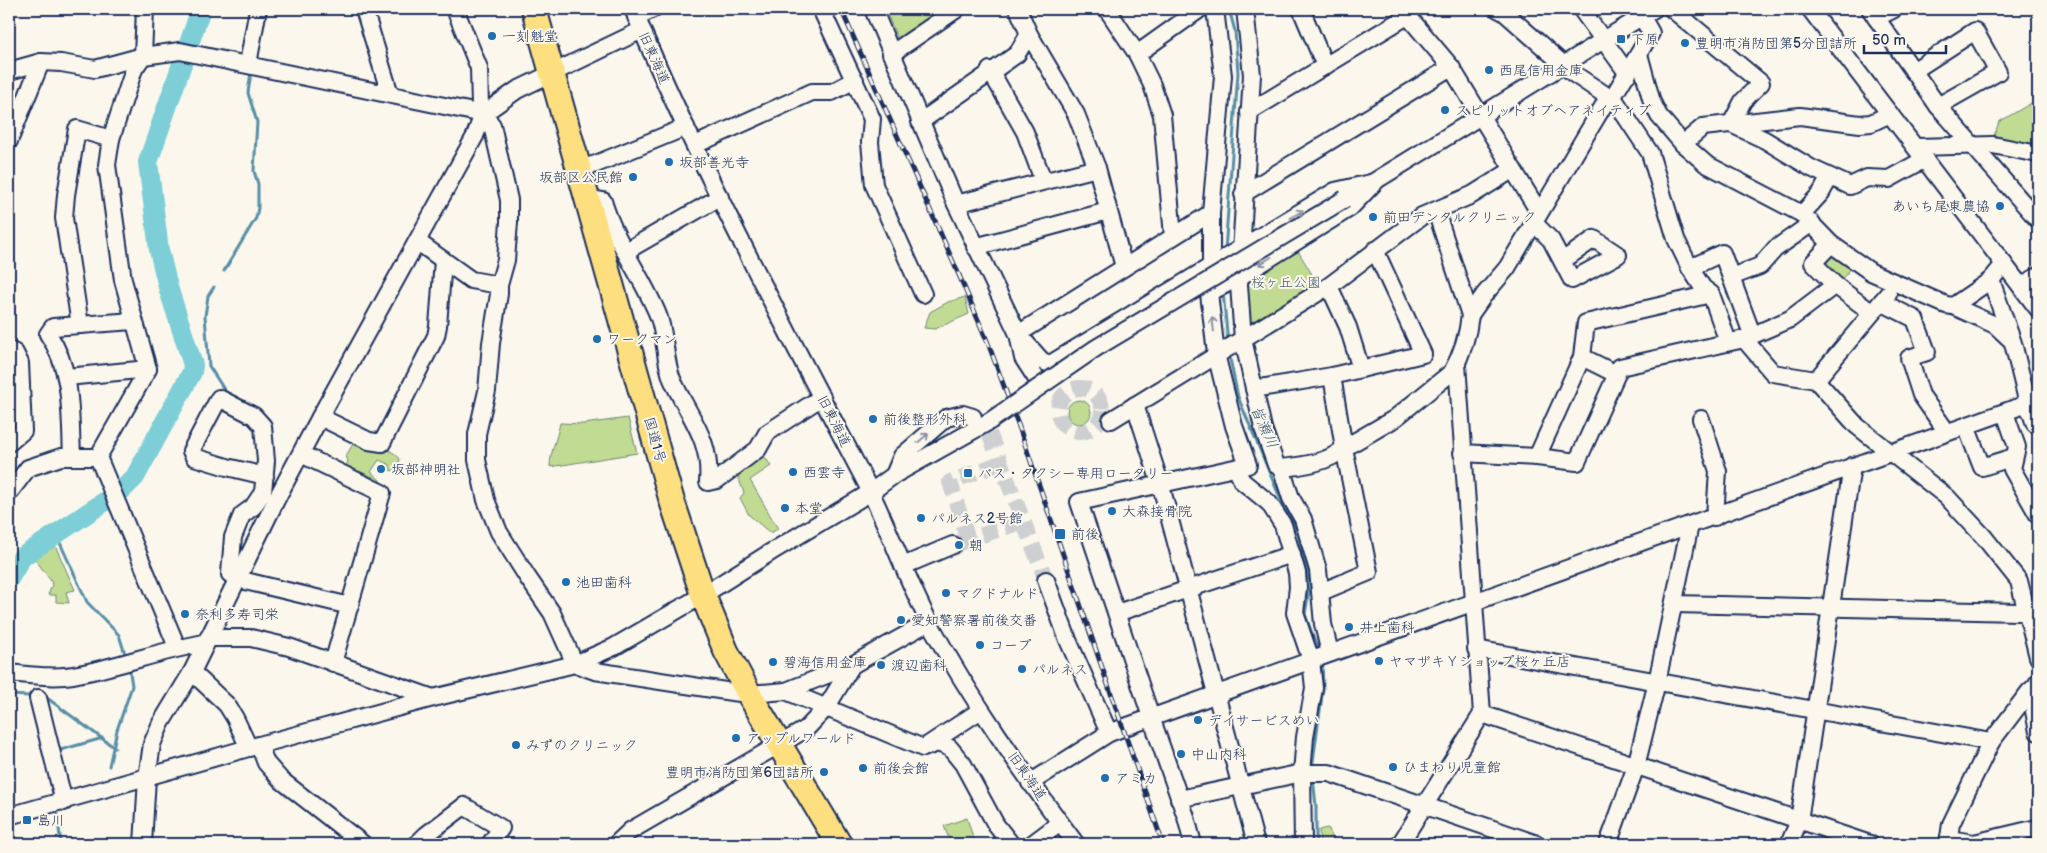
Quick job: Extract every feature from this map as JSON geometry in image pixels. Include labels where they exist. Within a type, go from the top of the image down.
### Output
[{"type":"highway","name":"国道1号","points":[[534,9],[671,498],[703,595],[726,651],[748,694],[839,844]]},
{"type":"street","points":[[98,457],[148,369],[123,280],[107,165],[111,139],[134,69],[143,56],[145,9]]},
{"type":"street","points":[[248,64],[258,9]]},
{"type":"street","points":[[364,9],[390,94]]},
{"type":"street","points":[[455,9],[479,68],[480,106],[483,114],[492,125],[508,200],[509,222],[506,260],[499,285],[487,391],[477,434],[477,460],[486,500],[499,532],[552,613],[575,664],[595,671],[748,694],[786,691],[852,665],[929,622]]},
{"type":"street","points":[[350,606],[237,579],[230,574],[233,537],[242,515],[253,507],[268,488],[301,454],[475,136],[483,114],[518,90],[553,74],[653,9]]},
{"type":"street","points":[[821,9],[872,118],[870,142],[874,185],[923,294]]},
{"type":"street","points":[[873,9],[956,204],[1018,334],[1023,358],[1036,378]]},
{"type":"street","points":[[891,54],[957,9]]},
{"type":"street","points":[[1107,9],[1137,54],[1152,85],[1162,115],[1173,236]]},
{"type":"street","points":[[1137,54],[1200,9]]},
{"type":"street","points":[[1193,844],[1079,502],[1248,466],[1234,426],[1218,353],[1211,292],[1211,213],[1223,76],[1215,9]]},
{"type":"street","points":[[1245,9],[1252,75],[1240,248],[1236,279],[1241,340],[1263,428],[1276,465],[1281,468],[1310,466],[1339,454],[1344,448],[1394,419],[1452,372],[1469,326],[1470,315],[1436,211]]},
{"type":"street","points":[[1301,9],[1325,66]]},
{"type":"street","points":[[1498,9],[1574,74],[1616,102],[1650,153],[1676,239],[1690,268],[1742,338],[1773,373],[1816,380],[1857,426],[1891,454],[1899,457],[1947,497],[1984,537],[2019,581],[2032,610],[2038,657]]},
{"type":"street","points":[[1581,9],[1628,74]]},
{"type":"street","points":[[1672,9],[1761,83],[1743,101],[1731,124]]},
{"type":"street","points":[[1810,9],[2038,308]]},
{"type":"street","points":[[1894,9],[1873,13],[1938,106],[2038,220]]},
{"type":"street","points":[[1024,11],[1029,34],[1076,114],[1097,168],[1124,267]]},
{"type":"street","points":[[9,816],[433,698],[575,664],[614,647],[871,492],[894,475],[990,421],[1096,348],[1375,182],[1604,41],[1642,11],[1651,33],[1628,74],[1614,96],[1608,98],[1507,268],[1484,294],[1470,315]]},
{"type":"street","points":[[1249,112],[1325,66],[1405,12],[1451,67],[1512,170],[1536,217],[1562,261]]},
{"type":"street","name":"旧東海道","points":[[637,19],[720,197],[871,492],[929,622],[981,710],[1030,783],[1076,844]]},
{"type":"street","points":[[1913,71],[1975,31],[1998,72],[1938,106]]},
{"type":"street","points":[[920,122],[990,70],[1016,54],[1029,34]]},
{"type":"street","points":[[9,72],[41,62],[61,63],[95,69],[143,56],[186,52],[483,114]]},
{"type":"street","points":[[1639,54],[1652,102],[1659,116],[1683,144],[1706,164],[1807,219],[1831,244],[1871,272],[1946,306],[1953,306],[1995,325],[2013,343]]},
{"type":"street","points":[[9,141],[41,62]]},
{"type":"street","points":[[1243,194],[1451,67]]},
{"type":"street","points":[[990,70],[1026,132],[1043,180]]},
{"type":"street","points":[[695,145],[812,92],[832,92],[855,80]]},
{"type":"street","points":[[1683,144],[1703,127],[1800,116],[1860,124],[1872,123],[1890,114]]},
{"type":"street","points":[[1731,124],[1765,140],[1792,158],[1850,186],[1867,178],[1889,179],[1920,153],[1993,145],[2038,154]]},
{"type":"street","points":[[579,169],[596,164],[686,127]]},
{"type":"street","points":[[80,324],[64,218],[77,129],[111,139]]},
{"type":"street","points":[[956,204],[1043,180],[1097,168]]},
{"type":"street","points":[[1111,420],[1329,286],[1422,216],[1472,196],[1512,170]]},
{"type":"street","points":[[1731,277],[1760,266],[1807,219],[1830,177]]},
{"type":"street","points":[[1018,334],[1042,361],[1050,364],[1335,191],[1375,182]]},
{"type":"street","points":[[1211,292],[1236,279],[1350,208],[1375,182]]},
{"type":"street","points":[[626,251],[720,197]]},
{"type":"street","points":[[587,198],[603,201],[609,221],[647,290],[659,318],[672,378],[705,446],[710,464],[708,482],[716,480],[758,449],[767,433],[822,397]]},
{"type":"street","points":[[975,246],[1108,212]]},
{"type":"street","points":[[1018,334],[1211,213]]},
{"type":"street","points":[[418,242],[471,280],[499,285]]},
{"type":"street","points":[[1831,244],[1813,263],[1836,285],[1876,307],[1915,320],[1927,352],[1909,358],[1921,395],[1947,432]]},
{"type":"street","points":[[1254,389],[1332,376],[1423,354],[1375,250]]},
{"type":"street","points":[[1690,268],[1722,252],[1731,277],[1742,338]]},
{"type":"street","points":[[320,418],[370,441],[382,443],[436,336],[443,260]]},
{"type":"street","points":[[1953,306],[1991,280],[2004,264]]},
{"type":"street","points":[[2021,286],[2038,276]]},
{"type":"street","points":[[1991,280],[2033,402],[2035,424],[2038,426]]},
{"type":"street","points":[[1816,380],[1895,284]]},
{"type":"street","points":[[1462,453],[1537,457],[1577,462],[1620,367],[1742,338],[1790,319],[1836,285]]},
{"type":"street","points":[[1329,286],[1348,327],[1361,369]]},
{"type":"street","points":[[1537,457],[1582,357],[1586,322],[1711,294]]},
{"type":"street","points":[[72,457],[67,377],[57,347],[48,334],[53,327],[133,321]]},
{"type":"street","points":[[9,350],[15,353],[20,363],[22,431],[9,443]]},
{"type":"street","points":[[1582,357],[1616,374]]},
{"type":"street","points":[[1400,844],[1482,714],[1456,364]]},
{"type":"street","points":[[67,377],[148,369]]},
{"type":"street","points":[[1321,592],[1369,572],[1344,448],[1332,376]]},
{"type":"street","points":[[143,844],[147,778],[152,744],[161,723],[192,672],[237,579],[268,488],[263,426],[254,416],[219,398],[191,451],[194,457],[226,467],[268,488]]},
{"type":"street","points":[[1030,783],[1109,733],[1216,693],[1690,526],[2033,402]]},
{"type":"street","points":[[1135,405],[1161,486],[1256,844]]},
{"type":"street","points":[[2005,413],[2017,448],[2012,469],[2038,515]]},
{"type":"street","points":[[894,475],[902,456],[946,418],[963,414],[973,417]]},
{"type":"street","points":[[1701,419],[1718,471],[1715,516]]},
{"type":"street","points":[[1966,426],[1982,467],[2014,456]]},
{"type":"street","points":[[301,454],[382,493],[333,663]]},
{"type":"street","points":[[9,493],[28,468],[61,457],[98,457]]},
{"type":"street","points":[[98,457],[178,647]]},
{"type":"street","points":[[1789,844],[1799,821],[1852,466]]},
{"type":"street","points":[[1236,468],[1242,481],[1269,503],[1283,525],[1292,554],[1298,586],[1295,613],[1312,660],[1314,688],[1305,737],[1302,773],[1303,844]]},
{"type":"street","points":[[1281,468],[1291,498],[1303,519],[1318,570],[1323,624],[1330,653]]},
{"type":"street","points":[[1608,844],[1636,766],[1657,682],[1690,526]]},
{"type":"street","points":[[903,566],[953,545]]},
{"type":"street","points":[[1116,612],[1292,554]]},
{"type":"street","points":[[1046,580],[1068,640],[1109,733]]},
{"type":"street","points":[[1674,604],[2032,610]]},
{"type":"street","points":[[9,673],[40,676],[76,675],[206,640],[251,638],[290,647],[433,698]]},
{"type":"street","points":[[1476,649],[1991,742]]},
{"type":"street","points":[[616,844],[630,831],[806,729],[826,708],[852,665]]},
{"type":"street","points":[[192,672],[227,705],[254,747],[281,780],[363,844]]},
{"type":"street","points":[[2038,683],[2034,711],[2038,732]]},
{"type":"street","points":[[2038,683],[1991,742],[1951,824],[1948,842],[1974,843],[2038,827]]},
{"type":"street","points":[[786,691],[923,748],[938,744],[950,748],[963,764],[996,825],[1011,844]]},
{"type":"street","points":[[38,698],[64,802]]},
{"type":"street","points":[[928,746],[981,710]]},
{"type":"street","points":[[1482,714],[1870,844]]},
{"type":"street","points":[[1179,798],[1302,773],[1329,773],[1508,839],[1537,844]]},
{"type":"street","points":[[417,844],[464,806],[501,828],[490,844]]},
{"type":"street","points":[[1032,844],[1060,823]]},
{"type":"green space","points":[[885,9],[945,9],[898,40]]},
{"type":"green space","points":[[2038,99],[2038,151],[1992,141],[1999,122]]},
{"type":"green space","points":[[1832,250],[1854,265],[1839,282],[1820,263]]},
{"type":"green space","name":"桜ヶ丘公園","points":[[1298,251],[1319,286],[1249,325],[1245,289],[1248,281]]},
{"type":"green space","points":[[965,297],[969,314],[935,329],[924,328],[930,312],[948,302]]},
{"type":"green space","points":[[1079,400],[1088,403],[1091,412],[1088,421],[1079,424],[1070,421],[1067,412],[1070,403]]},
{"type":"green space","points":[[628,418],[637,453],[550,467],[560,423],[583,424]]},
{"type":"green space","points":[[354,442],[391,451],[400,459],[397,469],[393,471],[390,470],[390,465],[379,460],[371,472],[380,480],[381,485],[371,483],[373,477],[359,471],[357,475],[345,469],[348,461],[346,456]]},
{"type":"green space","points":[[760,450],[771,466],[750,480],[778,529],[770,533],[749,515],[740,498],[744,493],[735,469]]},
{"type":"green space","points":[[49,543],[54,543],[75,590],[66,592],[69,603],[56,602],[56,595],[48,595],[52,585],[51,581],[32,555]]},
{"type":"green space","points":[[967,818],[975,844],[951,844],[944,826]]},
{"type":"green space","points":[[1327,828],[1335,844],[1320,844],[1319,830]]},
{"type":"waterway","points":[[9,579],[22,557],[122,490],[135,477],[192,372],[193,365],[168,287],[159,250],[148,162],[201,9]]},
{"type":"waterway","name":"皆瀬川","points":[[1225,251],[1238,73],[1235,31],[1229,9]]},
{"type":"waterway","points":[[1592,11],[1600,20]]},
{"type":"waterway","points":[[224,271],[256,218],[258,208],[258,184],[254,171],[257,122],[248,93],[251,72]]},
{"type":"waterway","points":[[1689,160],[1702,170]]},
{"type":"waterway","points":[[214,287],[208,296],[205,316],[209,366],[227,394]]},
{"type":"waterway","name":"皆瀬川","points":[[1223,292],[1228,343]]},
{"type":"waterway","name":"皆瀬川","points":[[1229,354],[1238,397],[1281,500],[1298,533],[1310,586],[1305,614],[1319,653]]},
{"type":"waterway","points":[[56,534],[87,602],[119,635],[126,657]]},
{"type":"waterway","name":"皆瀬川","points":[[1312,769],[1323,688],[1322,661]]},
{"type":"waterway","points":[[109,766],[117,730],[132,686],[129,666]]},
{"type":"waterway","points":[[9,695],[29,696]]},
{"type":"waterway","points":[[47,698],[115,748]]},
{"type":"waterway","points":[[57,751],[103,738]]},
{"type":"waterway","name":"皆瀬川","points":[[1313,778],[1316,806],[1316,844]]},
{"type":"waterway","points":[[57,814],[61,844]]},
{"type":"tunnel","points":[[1084,388],[1096,394],[1101,401],[1102,410],[1101,419],[1096,426],[1089,431],[1076,432],[1068,429],[1061,422],[1058,406],[1061,398],[1068,391],[1084,388]]},
{"type":"tunnel","points":[[973,417],[981,421],[987,428],[1046,580]]},
{"type":"tunnel","points":[[968,540],[950,482],[1001,463]]},
{"type":"tunnel","points":[[959,543],[1023,521]]},
{"type":"railway","points":[[841,9],[988,343],[1019,427],[1163,844]]},
{"type":"place","name":"一刻魁堂","points":[[492,36]]},
{"type":"place","name":"下原","points":[[1621,39]]},
{"type":"place","name":"豊明市消防団第5分団詰所","points":[[1685,43]]},
{"type":"place","name":"西尾信用金庫","points":[[1489,70]]},
{"type":"place","name":"スピリットオブヘアネイティブ","points":[[1445,110]]},
{"type":"place","name":"坂部善光寺","points":[[669,162]]},
{"type":"place","name":"坂部区公民館","points":[[633,177]]},
{"type":"place","name":"あいち尾東農協","points":[[2000,206]]},
{"type":"place","name":"前田デンタルクリニック","points":[[1373,217]]},
{"type":"place","name":"ワークマン","points":[[597,339]]},
{"type":"place","name":"前後整形外科","points":[[873,419]]},
{"type":"place","name":"坂部神明社","points":[[381,469]]},
{"type":"place","name":"西雲寺","points":[[793,472]]},
{"type":"place","name":"バス・タクシー専用ロータリー","points":[[968,473]]},
{"type":"place","name":"本堂","points":[[785,508]]},
{"type":"place","name":"大森接骨院","points":[[1112,511]]},
{"type":"place","name":"パルネス2号館","points":[[921,518]]},
{"type":"place","name":"前後","points":[[1060,534]]},
{"type":"place","name":"朝","points":[[959,545]]},
{"type":"place","name":"池田歯科","points":[[566,582]]},
{"type":"place","name":"マクドナルド","points":[[946,593]]},
{"type":"place","name":"奈利多寿司栄","points":[[185,614]]},
{"type":"place","name":"愛知警察署前後交番","points":[[901,620]]},
{"type":"place","name":"井上歯科","points":[[1349,627]]},
{"type":"place","name":"コープ","points":[[980,645]]},
{"type":"place","name":"ヤマザキＹショップ桜ヶ丘店","points":[[1379,661]]},
{"type":"place","name":"碧海信用金庫","points":[[773,662]]},
{"type":"place","name":"渡辺歯科","points":[[881,665]]},
{"type":"place","name":"パルネス","points":[[1022,669]]},
{"type":"place","name":"デイサービスめい","points":[[1198,720]]},
{"type":"place","name":"アップルワールド","points":[[736,738]]},
{"type":"place","name":"みずのクリニック","points":[[516,745]]},
{"type":"place","name":"中山内科","points":[[1181,754]]},
{"type":"place","name":"ひまわり児童館","points":[[1393,767]]},
{"type":"place","name":"前後会館","points":[[863,768]]},
{"type":"place","name":"豊明市消防団第6団詰所","points":[[824,772]]},
{"type":"place","name":"アミカ","points":[[1105,778]]},
{"type":"place","name":"島川","points":[[27,820]]}]
